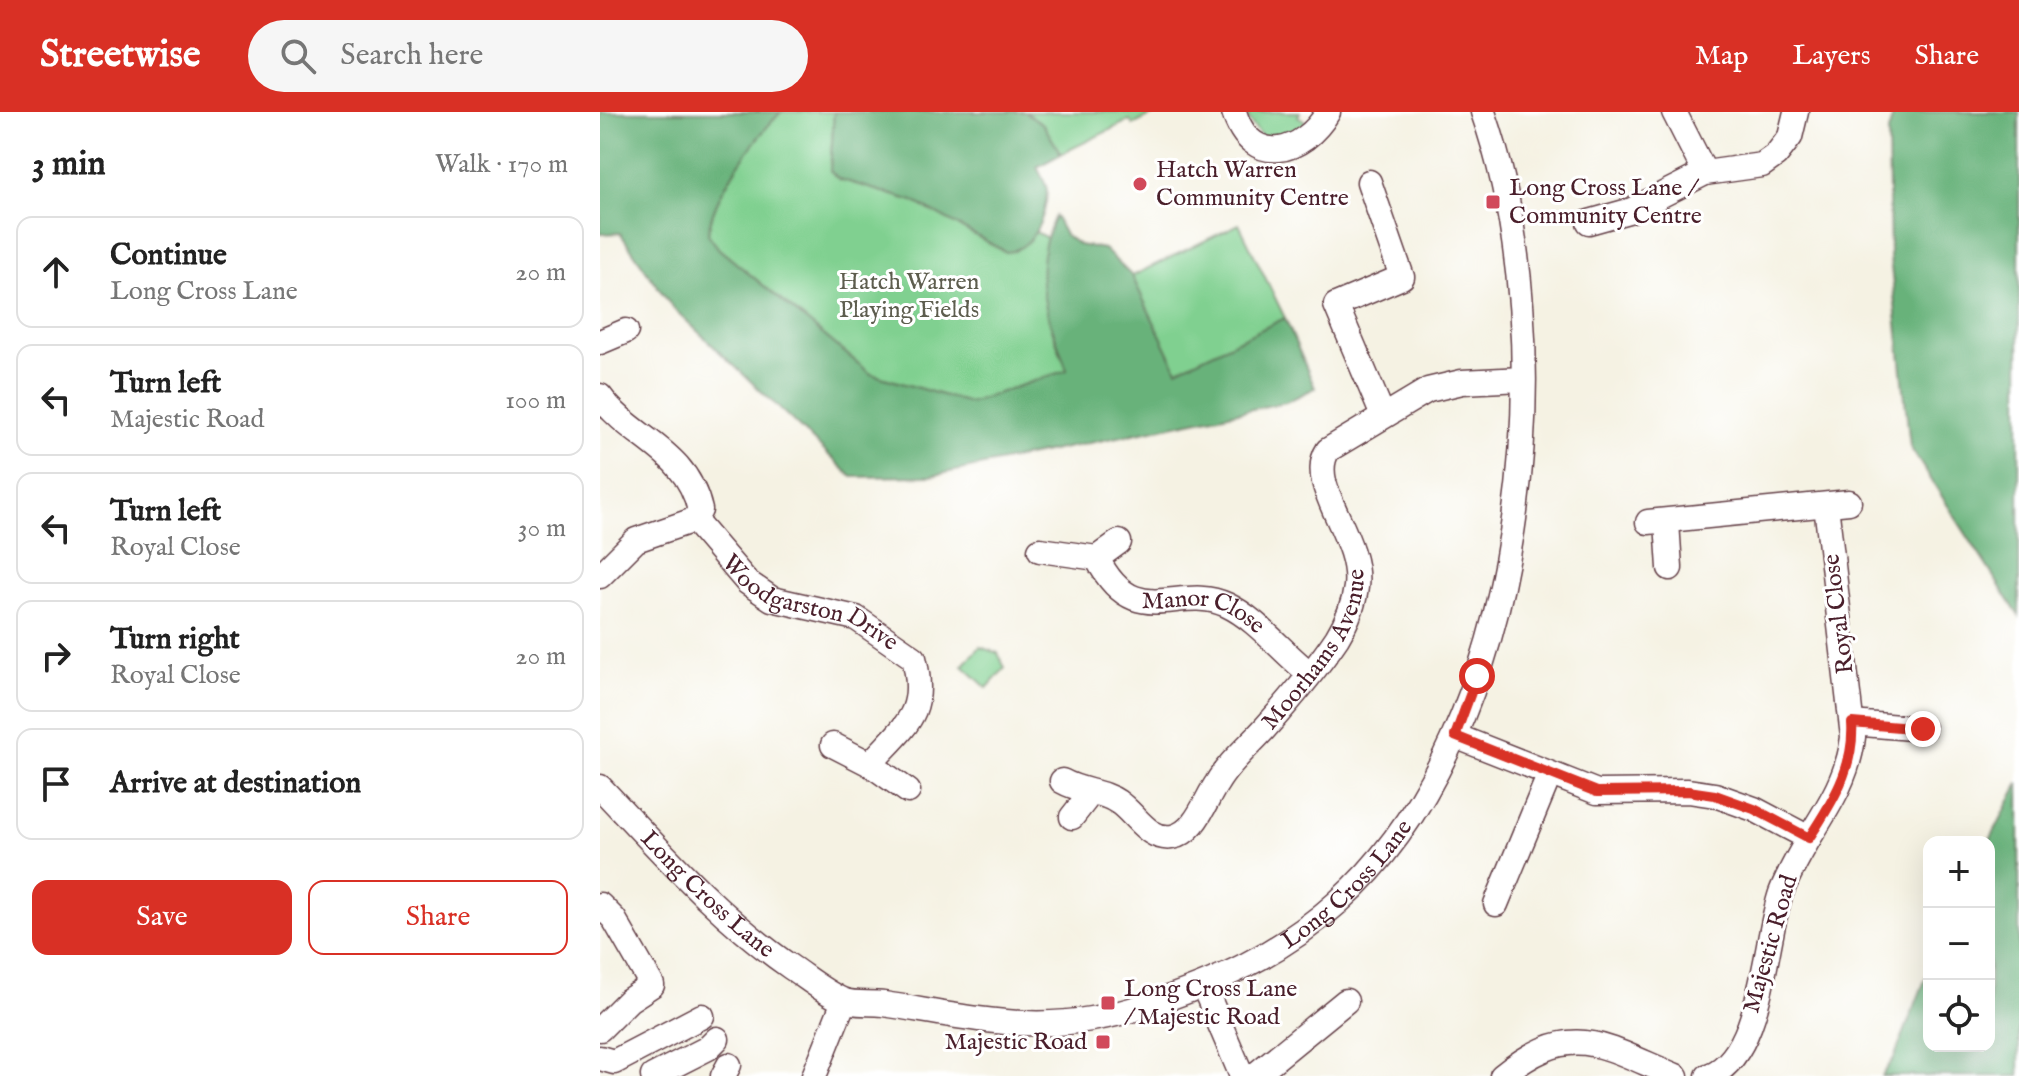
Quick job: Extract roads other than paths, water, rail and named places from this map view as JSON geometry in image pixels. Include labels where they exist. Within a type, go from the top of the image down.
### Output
[{"type":"street","points":[[1234,112],[1240,131],[1257,147],[1278,150],[1297,145],[1320,125],[1328,112]]},
{"type":"street","name":"Long Cross Lane","points":[[600,787],[716,909],[777,957],[844,1001],[983,1022],[1046,1024],[1108,1017],[1204,987],[1266,955],[1340,901],[1406,824],[1455,736],[1486,645],[1512,531],[1523,379],[1520,295],[1507,192],[1483,112]]},
{"type":"street","points":[[1674,112],[1705,173]]},
{"type":"street","points":[[1589,222],[1632,210],[1705,173],[1762,165],[1776,155],[1790,137],[1796,112]]},
{"type":"street","points":[[1369,182],[1402,277],[1336,305],[1383,416]]},
{"type":"street","points":[[600,342],[626,331]]},
{"type":"street","name":"Moorhams Avenue","points":[[1062,781],[1090,794],[1111,797],[1154,834],[1172,837],[1186,831],[1225,771],[1288,702],[1342,629],[1356,587],[1352,547],[1322,482],[1320,465],[1334,445],[1417,396],[1445,386],[1523,379]]},
{"type":"street","points":[[600,396],[683,469],[695,490],[700,510],[694,520],[636,540],[600,576]]},
{"type":"street","name":"Royal Close","points":[[1670,568],[1658,522],[1838,503],[1852,747],[1843,778],[1809,838]]},
{"type":"street","name":"Woodgarston Drive","points":[[694,520],[747,582],[772,599],[856,618],[914,658],[921,686],[917,708],[870,764]]},
{"type":"street","points":[[1040,550],[1097,558],[1119,542]]},
{"type":"street","name":"Manor Close","points":[[1097,558],[1115,583],[1142,600],[1153,603],[1204,599],[1233,608],[1308,672]]},
{"type":"street","points":[[1852,723],[1923,729]]},
{"type":"street","points":[[1455,736],[1549,776],[1616,795],[1688,791],[1715,795],[1754,809],[1809,838]]},
{"type":"street","points":[[833,745],[870,764],[908,791]]},
{"type":"street","points":[[1496,904],[1549,776]]},
{"type":"street","points":[[1072,817],[1090,794]]},
{"type":"street","name":"Majestic Road","points":[[1708,1076],[1724,1066],[1741,1043],[1758,996],[1781,892],[1809,838]]},
{"type":"street","points":[[600,905],[614,919],[652,985],[629,1000],[600,1029]]},
{"type":"street","points":[[1204,987],[1244,1075],[1346,1001]]},
{"type":"street","points":[[814,1076],[844,1001]]},
{"type":"street","points":[[612,1065],[702,1016]]},
{"type":"street","points":[[653,1076],[708,1048],[717,1039]]},
{"type":"street","points":[[1502,1076],[1540,1049],[1575,1041],[1595,1043],[1676,1076]]},
{"type":"place","name":"Hatch Warren Community Centre","points":[[1140,184]]},
{"type":"place","name":"Long Cross Lane / Community Centre","points":[[1493,202]]},
{"type":"place","name":"Long Cross Lane / Majestic Road","points":[[1108,1003]]},
{"type":"place","name":"Majestic Road","points":[[1103,1042]]},
{"type":"park label","name":"Hatch Warren Playing Fields","points":[[909,296]]}]
